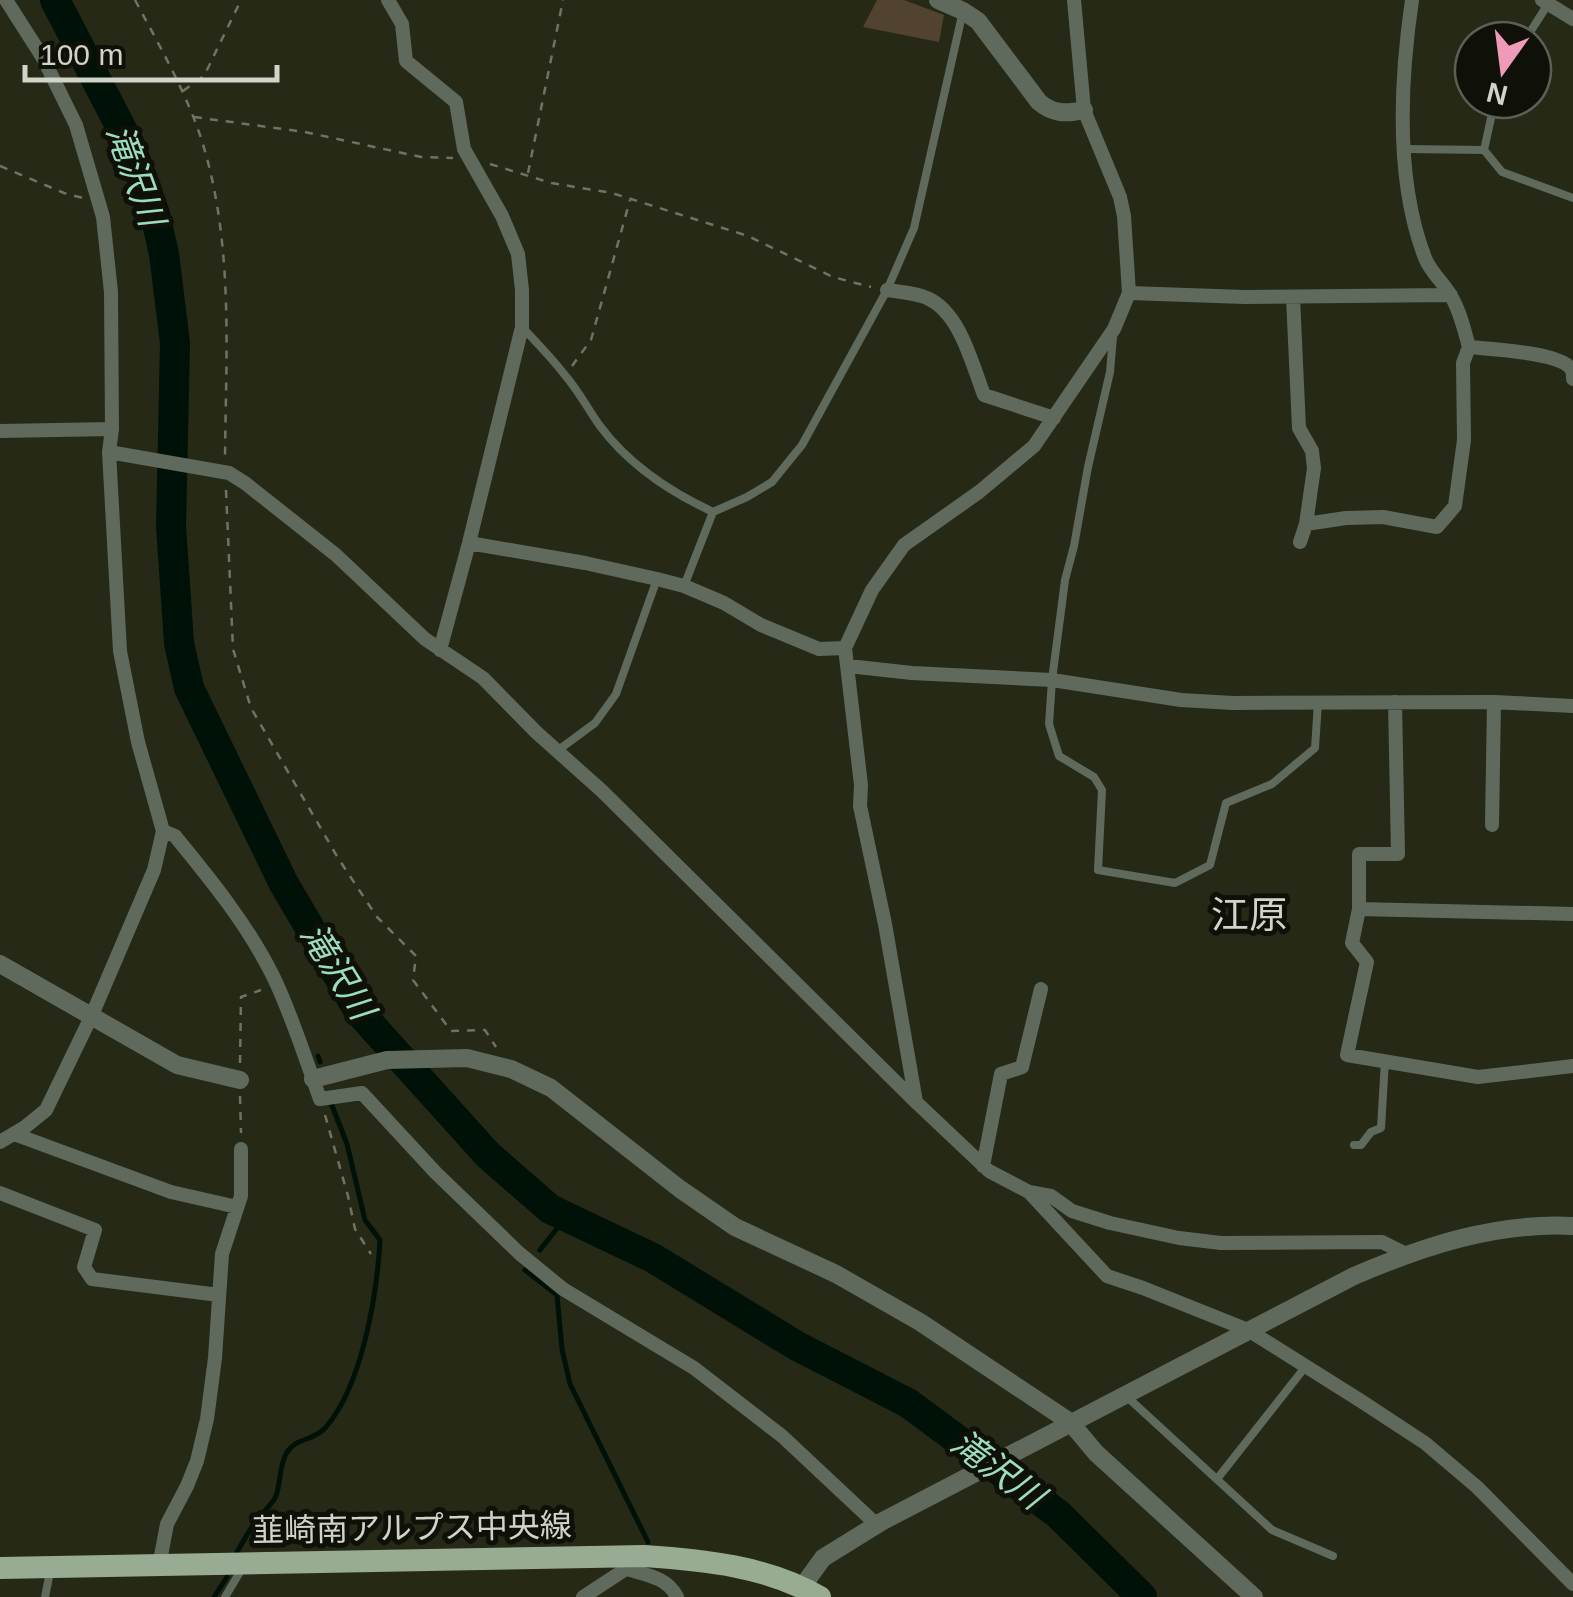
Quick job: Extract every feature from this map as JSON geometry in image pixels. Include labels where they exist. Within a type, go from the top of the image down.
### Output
[{"type":"main road","name":"韮崎南アルプス中央線","points":[[0,1568],[635,1563],[695,1559],[772,1575],[811,1592]]},
{"type":"street","points":[[6,0],[43,58],[76,126],[103,217],[111,292],[120,651],[138,742],[162,830],[154,870],[92,1016],[46,1110],[7,1138]]},
{"type":"street","points":[[388,0],[402,24],[406,61],[456,102],[464,149],[502,216],[518,254],[522,290],[522,327],[440,650]]},
{"type":"street","points":[[938,0],[978,22],[1048,109],[1058,113],[1084,110]]},
{"type":"street","points":[[916,1103],[886,924],[860,806],[846,648],[872,590],[904,545],[1034,446],[1114,329],[1129,293],[1120,197],[1084,110],[1074,0]]},
{"type":"street","points":[[1306,524],[1384,518],[1437,528],[1455,506],[1464,440],[1463,363],[1469,346],[1451,295],[1427,264],[1409,198],[1402,90],[1412,0]]},
{"type":"street","points":[[1545,2],[1573,19]]},
{"type":"street","points":[[887,290],[926,297],[942,307],[954,321],[984,395],[1054,418]]},
{"type":"street","points":[[1129,293],[1451,295]]},
{"type":"street","points":[[1293,297],[1299,428],[1312,451],[1314,468],[1300,542]]},
{"type":"street","points":[[1469,346],[1545,356],[1565,364],[1572,370],[1573,378]]},
{"type":"street","points":[[0,431],[112,429]]},
{"type":"street","points":[[113,452],[220,471],[245,483],[336,555],[425,639],[483,678],[916,1103],[983,1166],[1029,1192],[1107,1276],[1248,1330],[1425,1444],[1477,1487],[1573,1584]]},
{"type":"street","points":[[469,543],[585,563],[684,586],[724,603],[760,625],[819,648],[846,648]]},
{"type":"street","points":[[848,666],[1052,680],[1182,700],[1233,703],[1494,702],[1573,706]]},
{"type":"street","points":[[1395,702],[1398,854],[1359,854],[1359,909],[1352,943],[1368,962],[1347,1054],[1478,1077],[1573,1066]]},
{"type":"street","points":[[1492,825],[1494,702]]},
{"type":"street","points":[[162,830],[175,836],[236,913],[276,984],[320,1099],[362,1093],[436,1173],[562,1289],[694,1368],[782,1436],[879,1523]]},
{"type":"street","points":[[1359,909],[1573,914]]},
{"type":"street","points":[[0,964],[177,1065],[240,1080]]},
{"type":"street","points":[[983,1166],[1001,1074],[1022,1067],[1041,989]]},
{"type":"street","points":[[313,1079],[387,1060],[467,1058],[511,1068],[551,1088],[680,1190],[735,1228],[836,1274],[920,1322],[1070,1422],[1096,1452],[1254,1597]]},
{"type":"street","points":[[7,1138],[171,1192],[238,1207]]},
{"type":"street","points":[[159,1566],[167,1524],[197,1462],[207,1419],[222,1254],[241,1196],[241,1149]]},
{"type":"street","points":[[1029,1192],[1051,1196],[1072,1211],[1110,1223],[1179,1238],[1221,1243],[1382,1242],[1406,1254]]},
{"type":"street","points":[[0,1193],[95,1230],[84,1267],[92,1279],[219,1295]]},
{"type":"street","points":[[811,1592],[823,1558],[879,1523],[1354,1276],[1460,1237],[1514,1228],[1573,1226]]},
{"type":"street","points":[[583,1597],[635,1563],[673,1589],[677,1597]]},
{"type":"lane","points":[[684,586],[712,512],[772,482],[802,445],[887,290],[914,228],[964,11]]},
{"type":"lane","points":[[1484,150],[1491,120]]},
{"type":"lane","points":[[1405,149],[1484,150],[1502,172],[1573,198]]},
{"type":"lane","points":[[522,327],[566,375],[619,448],[657,481],[712,512]]},
{"type":"lane","points":[[1114,329],[1107,386],[1065,580],[1049,724],[1059,756],[1094,777],[1102,790],[1098,870],[1174,882],[1210,865],[1226,803],[1272,784],[1314,748],[1318,703]]},
{"type":"lane","points":[[557,750],[596,722],[616,694],[657,579]]},
{"type":"lane","points":[[1354,1145],[1361,1145],[1381,1128],[1385,1061]]},
{"type":"lane","points":[[1217,1479],[1306,1366]]},
{"type":"lane","points":[[1125,1394],[1272,1530],[1333,1556]]},
{"type":"lane","points":[[224,1597],[245,1564]]},
{"type":"lane","points":[[45,1597],[51,1567]]},
{"type":"path","points":[[135,0],[182,92],[202,142],[222,248],[226,300],[220,471],[233,650],[252,708],[377,918],[416,956],[413,980],[450,1031],[485,1030],[511,1068]]},
{"type":"path","points":[[182,92],[204,76],[241,0]]},
{"type":"path","points":[[528,175],[563,0]]},
{"type":"path","points":[[193,117],[306,132],[421,156],[470,158],[552,183],[612,193],[748,236],[833,277],[887,290]]},
{"type":"path","points":[[0,166],[64,194],[99,203]]},
{"type":"path","points":[[566,375],[591,340],[630,199]]},
{"type":"path","points":[[241,1149],[241,997],[276,984]]},
{"type":"path","points":[[320,1099],[354,1229],[371,1254]]},
{"type":"shaded area","points":[[877,0],[904,0],[944,15],[939,42],[863,27]]},
{"type":"waterway","name":"滝沢川","points":[[55,0],[130,145],[155,214],[164,254],[175,343],[171,526],[179,643],[189,688],[284,884],[360,1013],[488,1155],[550,1209],[653,1258],[797,1346],[908,1403],[1058,1514],[1142,1597]]},
{"type":"waterway","points":[[318,1056],[320,1062]]},
{"type":"waterway","points":[[237,1552],[276,1496],[287,1452],[325,1428],[338,1410],[358,1365],[371,1313],[380,1240],[365,1220],[347,1144],[331,1103]]},
{"type":"waterway","points":[[540,1250],[566,1217]]},
{"type":"waterway","points":[[525,1270],[557,1295],[570,1384],[648,1542]]},
{"type":"waterway","points":[[214,1597],[227,1577]]},
{"type":"district","name":"江原","points":[[1249,915]]}]
